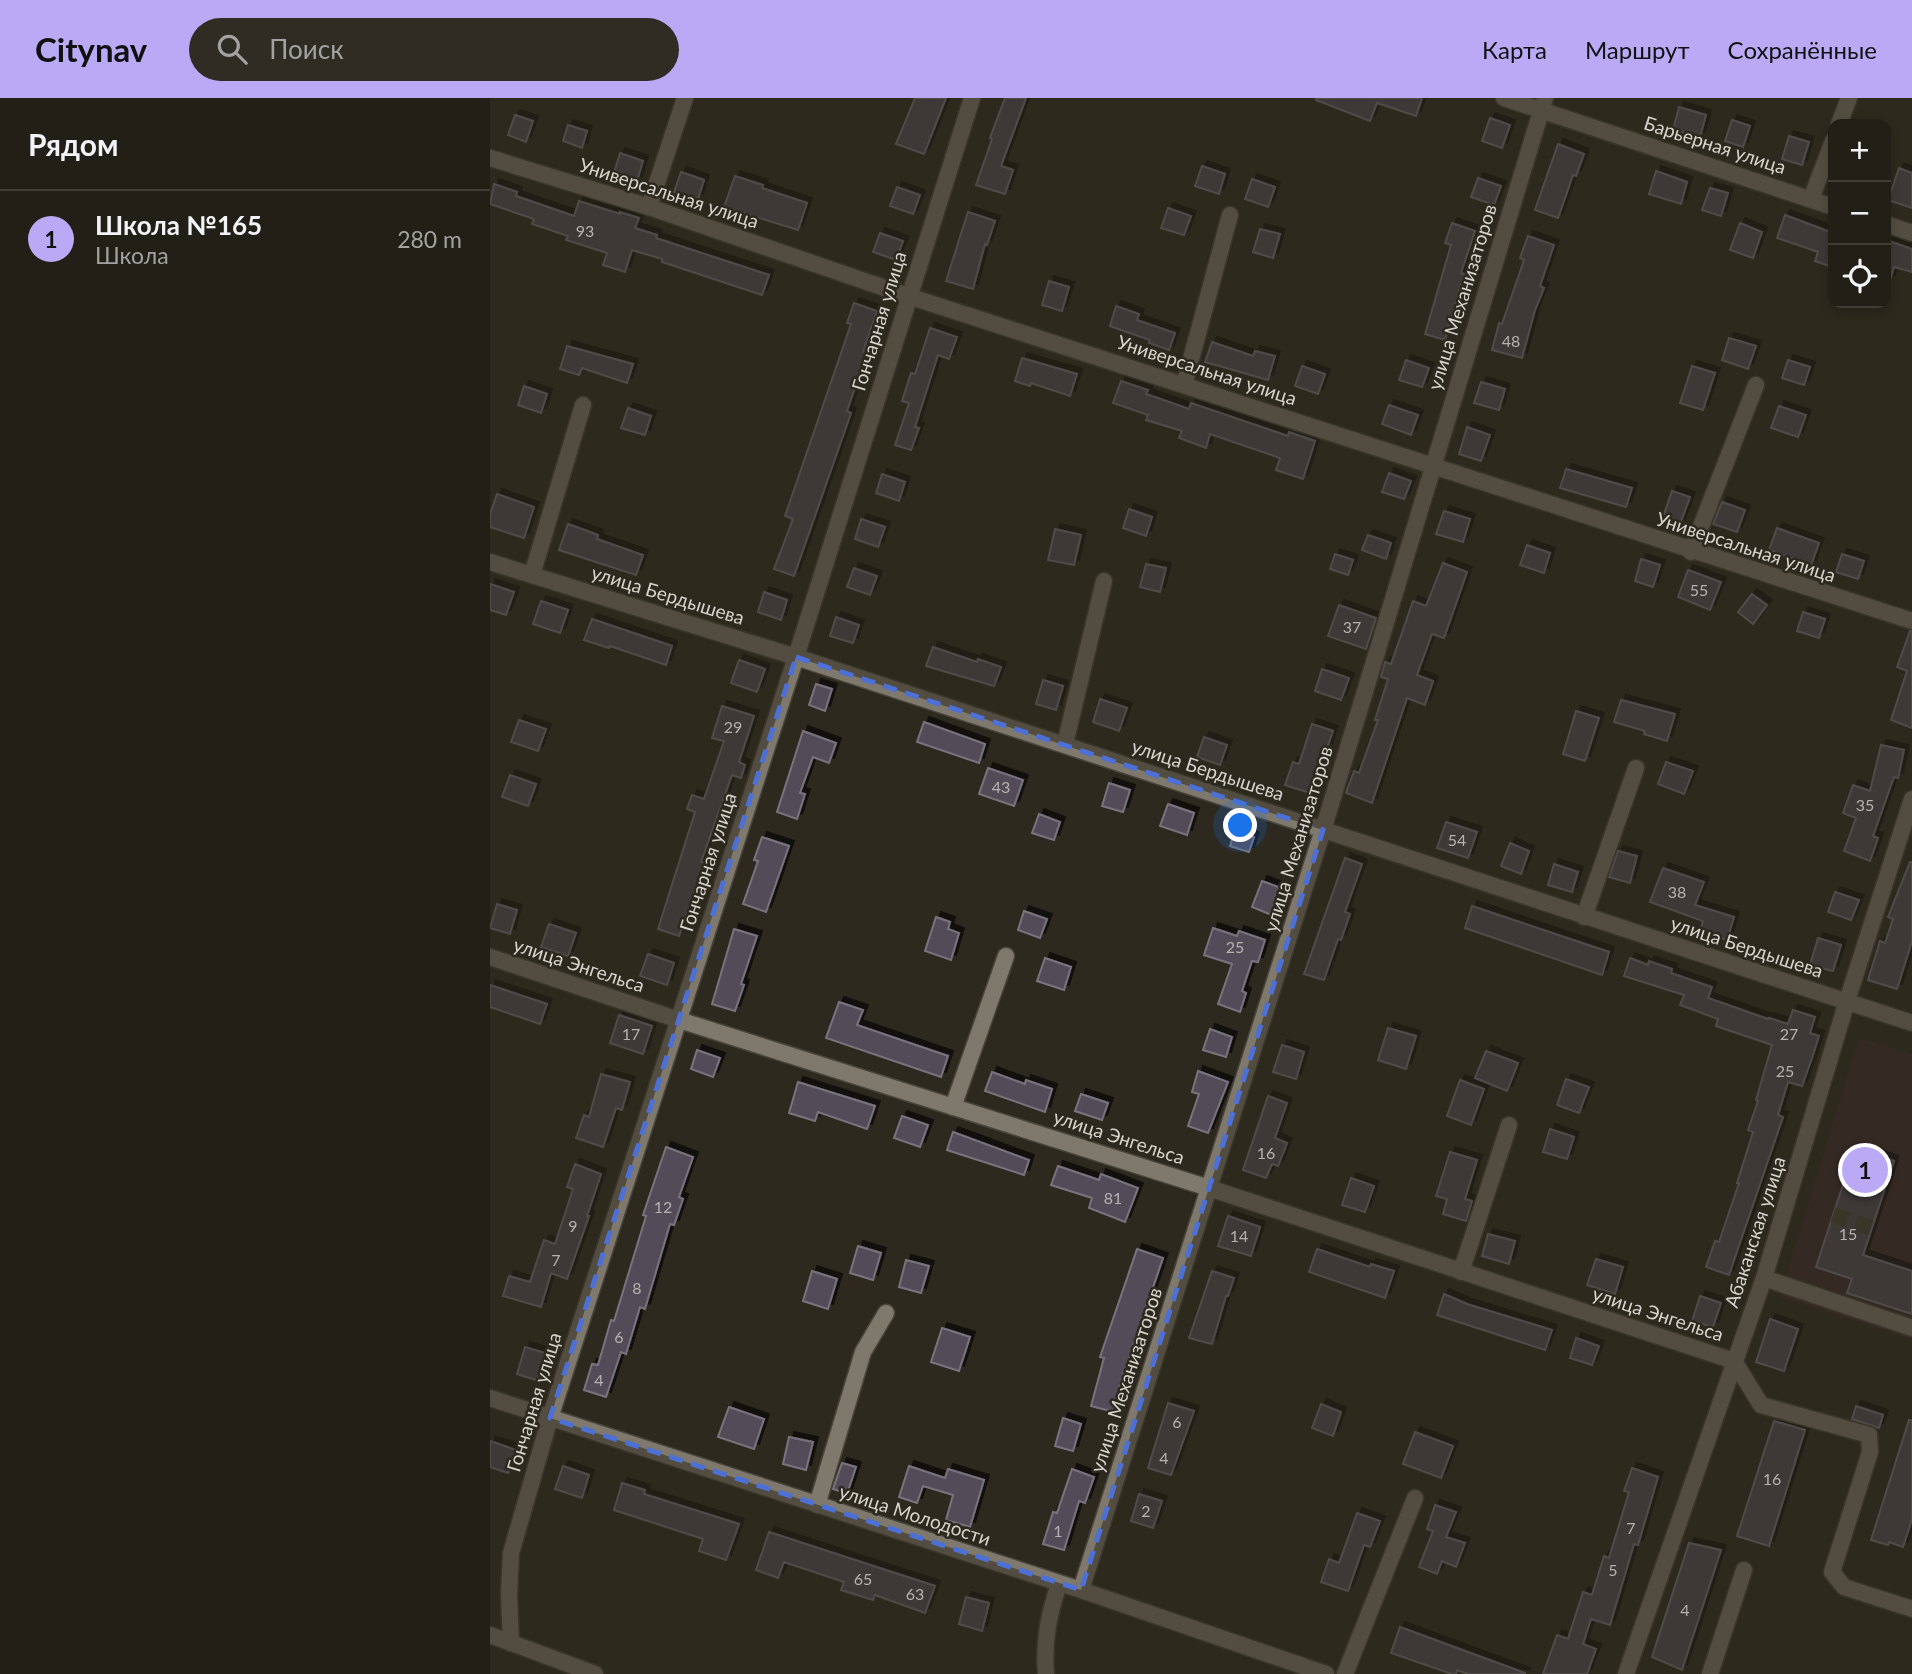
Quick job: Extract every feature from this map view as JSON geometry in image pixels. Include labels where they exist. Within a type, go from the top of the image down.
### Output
[{"type":"street","points":[[649,207],[685,98]]},
{"type":"street","name":"Гончарная улица","points":[[511,1643],[511,1553],[550,1418],[796,657],[972,98]]},
{"type":"street","name":"Барьерная улица","points":[[1504,98],[1543,104],[1828,204]]},
{"type":"street","points":[[1841,119],[1849,98]]},
{"type":"street","name":"улица Механизаторов","points":[[1081,1590],[1324,830],[1543,104]]},
{"type":"street","points":[[1811,199],[1828,154]]},
{"type":"street","name":"Универсальная улица","points":[[490,158],[649,207],[908,296],[1433,465],[1691,552],[1912,621]]},
{"type":"street","points":[[1184,385],[1230,215]]},
{"type":"street","points":[[1891,226],[1912,233]]},
{"type":"street","points":[[1691,552],[1756,385]]},
{"type":"street","points":[[532,575],[583,405]]},
{"type":"street","name":"улица Бердышева","points":[[490,562],[1065,744],[1912,1023]]},
{"type":"street","points":[[1065,744],[1104,582]]},
{"type":"street","points":[[1584,917],[1636,768]]},
{"type":"street","name":"Абаканская улица","points":[[1632,1672],[1764,1278],[1847,1001],[1912,799]]},
{"type":"street","points":[[953,1107],[1006,956]]},
{"type":"street","name":"улица Энгельса","points":[[490,957],[679,1020],[1209,1188],[1734,1361]]},
{"type":"street","points":[[1461,1272],[1509,1125]]},
{"type":"street","points":[[1764,1278],[1912,1328]]},
{"type":"street","points":[[817,1505],[863,1352],[887,1313]]},
{"type":"street","points":[[1734,1361],[1761,1405],[1869,1435],[1870,1452],[1832,1572],[1844,1587],[1912,1609]]},
{"type":"street","name":"улица Молодости","points":[[490,1398],[1081,1590],[1326,1674]]},
{"type":"street","points":[[1345,1674],[1415,1498]]},
{"type":"street","points":[[1710,1674],[1744,1570]]},
{"type":"street","points":[[1046,1674],[1044,1651],[1048,1617],[1059,1584]]},
{"type":"street","points":[[490,1635],[595,1674]]},
{"type":"highlighted area","points":[[796,657],[1323,830],[1081,1590],[550,1418]]},
{"type":"shaded area","points":[[1859,1038],[1912,1054],[1912,1339],[1780,1297]]},
{"type":"building","points":[[915,98],[946,98],[924,154],[896,144]]},
{"type":"building","points":[[1005,98],[1026,98],[1001,166],[1013,170],[1005,194],[976,185]]},
{"type":"building","points":[[1316,98],[1422,98],[1416,116],[1377,103],[1370,121]]},
{"type":"building","points":[[1679,107],[1706,115],[1700,137],[1673,130]]},
{"type":"building","points":[[515,115],[533,121],[526,142],[508,135]]},
{"type":"building","points":[[1490,118],[1510,125],[1502,148],[1482,141]]},
{"type":"building","points":[[1732,120],[1750,126],[1743,147],[1725,141]]},
{"type":"building","points":[[568,125],[587,131],[582,148],[563,141]]},
{"type":"building","points":[[1789,136],[1809,142],[1802,165],[1782,159]]},
{"type":"building","points":[[1558,144],[1584,154],[1576,176],[1573,175],[1558,218],[1535,210]]},
{"type":"building","points":[[620,153],[643,161],[637,181],[614,173]]},
{"type":"building","points":[[1202,166],[1225,174],[1219,194],[1195,186]]},
{"type":"building","points":[[1899,168],[1912,173],[1912,208],[1891,201],[1891,191]]},
{"type":"building","points":[[1656,171],[1687,182],[1681,204],[1649,194]]},
{"type":"building","points":[[681,172],[704,180],[698,199],[674,192]]},
{"type":"building","points":[[735,176],[807,203],[798,230],[724,207]]},
{"type":"building","points":[[1478,178],[1501,186],[1494,205],[1471,197]]},
{"type":"building","points":[[1252,179],[1275,187],[1268,207],[1245,199]]},
{"type":"building","points":[[494,184],[517,192],[516,196],[574,216],[579,201],[639,218],[635,228],[657,235],[656,238],[769,275],[762,295],[632,250],[625,272],[603,265],[607,253],[566,240],[568,236],[532,224],[534,219],[490,204]]},
{"type":"building","points":[[897,187],[920,195],[913,214],[890,206]]},
{"type":"building","points":[[1710,188],[1728,193],[1721,216],[1702,210]]},
{"type":"building","points":[[1168,208],[1191,216],[1184,235],[1161,228]]},
{"type":"building","points":[[968,212],[995,221],[987,245],[985,244],[973,289],[946,281]]},
{"type":"building","points":[[1785,215],[1828,231],[1828,265],[1815,261],[1818,252],[1777,238]]},
{"type":"building","points":[[1452,223],[1475,231],[1461,273],[1464,274],[1445,340],[1425,334],[1451,245],[1445,243]]},
{"type":"building","points":[[1740,223],[1762,232],[1753,258],[1730,250]]},
{"type":"building","points":[[1260,229],[1280,234],[1273,258],[1253,252]]},
{"type":"building","points":[[880,233],[903,241],[896,260],[873,252]]},
{"type":"building","points":[[1528,236],[1554,245],[1540,286],[1544,288],[1522,358],[1492,350],[1499,323],[1502,324],[1524,260],[1520,258]]},
{"type":"building","points":[[1891,242],[1912,249],[1912,272],[1894,267],[1891,277]]},
{"type":"building","points":[[1049,281],[1069,287],[1062,311],[1042,305]]},
{"type":"building","points":[[854,303],[877,311],[863,352],[867,353],[847,411],[851,413],[794,576],[774,569],[793,519],[785,516],[851,324],[847,323]]},
{"type":"building","points":[[1116,306],[1139,314],[1137,320],[1175,333],[1169,350],[1149,343],[1150,340],[1110,326]]},
{"type":"building","points":[[930,328],[957,337],[949,359],[938,355],[915,427],[919,428],[911,450],[895,445],[909,403],[902,401],[911,373],[915,374]]},
{"type":"building","points":[[1729,338],[1756,346],[1748,369],[1722,360]]},
{"type":"building","points":[[1212,342],[1253,356],[1255,351],[1275,356],[1268,380],[1205,362]]},
{"type":"building","points":[[567,346],[633,364],[627,383],[582,368],[579,375],[560,369]]},
{"type":"building","points":[[1022,358],[1077,374],[1070,396],[1031,383],[1030,386],[1015,381]]},
{"type":"building","points":[[1406,360],[1429,368],[1422,387],[1399,380]]},
{"type":"building","points":[[1788,360],[1810,367],[1804,385],[1782,378]]},
{"type":"building","points":[[1302,366],[1325,374],[1318,394],[1295,386]]},
{"type":"building","points":[[1692,366],[1715,373],[1703,410],[1680,403]]},
{"type":"building","points":[[1121,381],[1148,390],[1146,394],[1189,409],[1191,403],[1288,436],[1289,432],[1315,441],[1303,479],[1276,470],[1280,458],[1210,434],[1206,448],[1179,438],[1182,431],[1146,420],[1148,415],[1113,403]]},
{"type":"building","points":[[1481,382],[1505,389],[1499,410],[1474,403]]},
{"type":"building","points":[[524,386],[547,394],[541,413],[518,405]]},
{"type":"building","points":[[1389,405],[1418,415],[1411,435],[1382,424]]},
{"type":"building","points":[[1779,406],[1806,415],[1798,437],[1771,428]]},
{"type":"building","points":[[628,408],[651,416],[645,435],[621,428]]},
{"type":"building","points":[[1467,427],[1490,435],[1481,461],[1459,454]]},
{"type":"building","points":[[1566,469],[1632,488],[1626,507],[1560,488]]},
{"type":"building","points":[[1389,473],[1411,481],[1404,499],[1382,492]]},
{"type":"building","points":[[882,474],[905,482],[899,501],[876,493]]},
{"type":"building","points":[[1672,491],[1690,497],[1680,524],[1663,517]]},
{"type":"building","points":[[497,494],[534,507],[524,538],[490,527],[490,514]]},
{"type":"building","points":[[1722,502],[1745,510],[1737,532],[1713,524]]},
{"type":"building","points":[[1129,509],[1152,517],[1146,536],[1123,528]]},
{"type":"building","points":[[1444,511],[1470,519],[1463,542],[1436,534]]},
{"type":"building","points":[[861,519],[885,527],[878,547],[855,539]]},
{"type":"building","points":[[568,524],[598,535],[597,539],[643,555],[636,575],[559,550]]},
{"type":"building","points":[[1777,528],[1819,543],[1811,565],[1769,550]]},
{"type":"building","points":[[1055,529],[1081,535],[1074,565],[1048,560]]},
{"type":"building","points":[[1368,535],[1391,543],[1386,559],[1362,550]]},
{"type":"building","points":[[1527,545],[1550,553],[1544,573],[1520,565]]},
{"type":"building","points":[[1335,554],[1353,560],[1348,575],[1330,569]]},
{"type":"building","points":[[1842,554],[1864,561],[1858,579],[1836,572]]},
{"type":"building","points":[[1641,559],[1660,565],[1653,587],[1635,581]]},
{"type":"building","points":[[1443,563],[1467,572],[1444,638],[1432,634],[1417,675],[1433,681],[1425,705],[1407,698],[1372,803],[1346,793],[1354,771],[1359,773],[1378,720],[1375,720],[1388,679],[1381,677],[1385,662],[1391,664],[1413,601],[1426,606]]},
{"type":"building","points":[[1146,564],[1166,568],[1160,592],[1140,587]]},
{"type":"building","points":[[854,568],[877,576],[870,595],[847,587]]},
{"type":"building","points":[[1688,570],[1721,582],[1710,610],[1678,597]]},
{"type":"building","points":[[490,584],[514,592],[506,615],[490,610]]},
{"type":"building","points":[[764,592],[787,600],[781,620],[758,612]]},
{"type":"building","points":[[1752,594],[1767,605],[1753,624],[1738,612]]},
{"type":"building","points":[[541,601],[568,610],[560,633],[533,624]]},
{"type":"building","points":[[1339,605],[1376,618],[1366,649],[1328,636]]},
{"type":"building","points":[[1803,612],[1825,619],[1819,638],[1797,631]]},
{"type":"building","points":[[836,617],[859,625],[853,643],[830,636]]},
{"type":"building","points":[[592,619],[672,646],[666,665],[584,640]]},
{"type":"building","points":[[1910,631],[1912,728],[1891,720],[1907,671],[1897,667]]},
{"type":"building","points":[[933,647],[1001,667],[994,686],[926,666]]},
{"type":"building","points":[[739,660],[765,669],[757,692],[731,683]]},
{"type":"building","points":[[1322,669],[1349,678],[1341,700],[1315,691]]},
{"type":"building","points":[[1043,680],[1063,686],[1056,710],[1036,704]]},
{"type":"building","points":[[816,684],[832,689],[825,711],[809,705]]},
{"type":"building","points":[[1100,699],[1127,708],[1119,731],[1093,722]]},
{"type":"building","points":[[1621,700],[1675,714],[1667,741],[1614,722]]},
{"type":"building","points":[[722,706],[754,716],[739,762],[745,765],[741,778],[732,775],[701,862],[705,863],[679,936],[658,929],[695,812],[687,809],[692,795],[704,799],[724,741],[712,738]]},
{"type":"building","points":[[1576,711],[1599,718],[1585,761],[1563,754]]},
{"type":"building","points":[[519,720],[546,729],[538,751],[511,742]]},
{"type":"building","points":[[924,722],[985,744],[979,763],[917,742]]},
{"type":"building","points":[[1312,724],[1333,731],[1310,793],[1285,785],[1293,762],[1299,764]]},
{"type":"building","points":[[803,731],[836,743],[829,763],[813,757],[800,793],[805,794],[797,819],[777,812]]},
{"type":"building","points":[[1204,737],[1227,745],[1220,765],[1197,757]]},
{"type":"building","points":[[1881,745],[1904,750],[1898,778],[1894,777],[1873,836],[1878,838],[1870,861],[1844,851],[1856,818],[1843,813],[1853,785],[1870,791]]},
{"type":"building","points":[[1666,762],[1693,771],[1684,794],[1658,784]]},
{"type":"building","points":[[988,768],[1023,780],[1014,806],[979,794]]},
{"type":"building","points":[[510,775],[536,784],[528,806],[502,797]]},
{"type":"building","points":[[1109,783],[1130,790],[1123,812],[1102,806]]},
{"type":"building","points":[[1168,804],[1194,813],[1187,835],[1160,826]]},
{"type":"building","points":[[1039,814],[1060,822],[1054,840],[1032,833]]},
{"type":"building","points":[[1446,822],[1477,832],[1468,858],[1437,848]]},
{"type":"building","points":[[1235,830],[1254,837],[1249,852],[1230,846]]},
{"type":"building","points":[[762,837],[789,846],[766,912],[743,904],[758,861],[754,860]]},
{"type":"building","points":[[1510,843],[1529,851],[1521,874],[1501,866]]},
{"type":"building","points":[[1618,851],[1637,856],[1630,883],[1609,877]]},
{"type":"building","points":[[1345,858],[1362,864],[1345,912],[1350,914],[1324,980],[1304,974]]},
{"type":"building","points":[[1910,862],[1912,941],[1897,989],[1868,980],[1880,941],[1885,943],[1893,919],[1888,917]]},
{"type":"building","points":[[1554,864],[1578,872],[1572,892],[1548,885]]},
{"type":"building","points":[[1663,868],[1704,882],[1695,905],[1734,917],[1727,940],[1700,931],[1703,921],[1650,902]]},
{"type":"building","points":[[1262,881],[1284,889],[1274,916],[1252,907]]},
{"type":"building","points":[[1835,892],[1859,900],[1851,920],[1828,912]]},
{"type":"building","points":[[497,904],[517,910],[510,934],[490,928]]},
{"type":"building","points":[[1472,906],[1609,952],[1602,975],[1465,928]]},
{"type":"building","points":[[1024,911],[1047,919],[1040,938],[1018,930]]},
{"type":"building","points":[[936,917],[950,922],[948,929],[959,933],[951,960],[925,951]]},
{"type":"building","points":[[549,924],[576,933],[568,956],[541,947]]},
{"type":"building","points":[[1213,928],[1237,936],[1239,931],[1265,940],[1258,962],[1252,961],[1242,991],[1246,993],[1240,1012],[1218,1004],[1232,964],[1204,955]]},
{"type":"building","points":[[734,929],[757,936],[735,1011],[712,1004]]},
{"type":"building","points":[[1818,938],[1841,945],[1833,971],[1810,965]]},
{"type":"building","points":[[648,954],[674,963],[667,985],[640,976]]},
{"type":"building","points":[[1045,958],[1071,967],[1064,990],[1037,981]]},
{"type":"building","points":[[1630,958],[1648,965],[1649,961],[1672,969],[1671,973],[1712,987],[1708,998],[1768,1019],[1788,1024],[1793,1010],[1815,1017],[1810,1033],[1819,1036],[1812,1058],[1802,1086],[1788,1082],[1778,1115],[1783,1117],[1729,1275],[1706,1267],[1715,1241],[1719,1242],[1739,1183],[1753,1132],[1748,1130],[1772,1045],[1716,1026],[1718,1019],[1680,1005],[1684,995],[1624,976]]},
{"type":"building","points":[[490,985],[547,1004],[540,1024],[490,1007]]},
{"type":"building","points":[[839,1002],[863,1010],[857,1025],[948,1056],[941,1077],[826,1038]]},
{"type":"building","points":[[619,1015],[652,1026],[643,1054],[610,1043]]},
{"type":"building","points":[[1388,1028],[1416,1036],[1406,1069],[1378,1060]]},
{"type":"building","points":[[1210,1029],[1232,1037],[1226,1057],[1203,1050]]},
{"type":"building","points":[[1282,1045],[1304,1052],[1296,1079],[1273,1072]]},
{"type":"building","points":[[697,1050],[720,1058],[713,1077],[691,1069]]},
{"type":"building","points":[[1486,1051],[1518,1063],[1507,1091],[1475,1078]]},
{"type":"building","points":[[1198,1071],[1228,1082],[1208,1133],[1188,1126],[1199,1094],[1192,1092]]},
{"type":"building","points":[[992,1072],[1025,1084],[1026,1080],[1052,1089],[1045,1112],[985,1091]]},
{"type":"building","points":[[601,1074],[630,1082],[622,1110],[616,1108],[603,1147],[576,1138],[584,1115],[589,1117]]},
{"type":"building","points":[[1566,1079],[1589,1087],[1579,1113],[1557,1105]]},
{"type":"building","points":[[1460,1080],[1484,1089],[1471,1125],[1447,1116]]},
{"type":"building","points":[[798,1082],[875,1106],[867,1129],[818,1112],[815,1121],[789,1113]]},
{"type":"building","points":[[1081,1094],[1108,1103],[1102,1120],[1075,1111]]},
{"type":"building","points":[[1268,1096],[1287,1103],[1275,1138],[1287,1143],[1278,1166],[1272,1164],[1266,1178],[1243,1170]]},
{"type":"building","points":[[902,1116],[928,1125],[920,1147],[894,1138]]},
{"type":"building","points":[[1550,1129],[1574,1137],[1567,1159],[1543,1152]]},
{"type":"building","points":[[953,1132],[1029,1160],[1024,1175],[947,1150]]},
{"type":"building","points":[[666,1147],[693,1157],[679,1197],[683,1199],[674,1225],[670,1224],[645,1309],[640,1307],[626,1354],[621,1352],[606,1397],[584,1390],[592,1364],[598,1365],[611,1320],[614,1321],[646,1216],[643,1215]]},
{"type":"building","points":[[1855,1148],[1894,1161],[1863,1255],[1912,1271],[1912,1314],[1847,1293],[1852,1279],[1816,1267]]},
{"type":"building","points":[[1450,1152],[1477,1160],[1465,1199],[1472,1201],[1466,1221],[1443,1214],[1447,1199],[1436,1196]]},
{"type":"building","points":[[575,1164],[601,1174],[567,1279],[551,1273],[541,1307],[503,1296],[509,1276],[530,1282],[544,1240],[555,1244],[573,1189],[567,1187]]},
{"type":"building","points":[[1058,1166],[1099,1180],[1101,1174],[1138,1188],[1125,1222],[1089,1208],[1092,1198],[1051,1185]]},
{"type":"building","points":[[1351,1178],[1374,1186],[1365,1212],[1342,1205]]},
{"type":"building","points":[[1228,1216],[1260,1227],[1251,1256],[1218,1246]]},
{"type":"building","points":[[1488,1234],[1515,1241],[1509,1264],[1482,1256]]},
{"type":"building","points":[[858,1246],[881,1253],[873,1280],[850,1273]]},
{"type":"building","points":[[1137,1249],[1163,1258],[1120,1385],[1114,1412],[1091,1406],[1104,1358],[1100,1357]]},
{"type":"building","points":[[1317,1249],[1370,1267],[1371,1264],[1394,1271],[1385,1298],[1309,1272]]},
{"type":"building","points":[[1596,1259],[1623,1267],[1615,1294],[1587,1285]]},
{"type":"building","points":[[906,1260],[929,1266],[921,1293],[899,1287]]},
{"type":"building","points":[[812,1271],[837,1279],[828,1309],[803,1301]]},
{"type":"building","points":[[1212,1271],[1234,1278],[1212,1344],[1189,1338]]},
{"type":"building","points":[[1444,1294],[1467,1304],[1552,1330],[1545,1350],[1437,1315]]},
{"type":"building","points":[[1700,1296],[1721,1303],[1713,1327],[1692,1321]]},
{"type":"building","points":[[1770,1319],[1798,1329],[1784,1371],[1756,1362]]},
{"type":"building","points":[[942,1328],[970,1337],[959,1371],[931,1362]]},
{"type":"building","points":[[1576,1338],[1599,1346],[1592,1365],[1570,1358]]},
{"type":"building","points":[[525,1347],[548,1354],[539,1381],[517,1374]]},
{"type":"building","points":[[1168,1403],[1194,1411],[1171,1475],[1148,1468]]},
{"type":"building","points":[[1321,1404],[1341,1412],[1333,1436],[1312,1428]]},
{"type":"building","points":[[1856,1406],[1883,1415],[1879,1428],[1852,1419]]},
{"type":"building","points":[[729,1407],[764,1419],[754,1449],[718,1437]]},
{"type":"building","points":[[1063,1418],[1081,1424],[1073,1451],[1055,1446]]},
{"type":"building","points":[[1909,1420],[1912,1420],[1912,1519],[1903,1547],[1871,1540]]},
{"type":"building","points":[[1774,1421],[1805,1430],[1769,1546],[1737,1536]]},
{"type":"building","points":[[1415,1432],[1453,1446],[1441,1478],[1403,1464]]},
{"type":"building","points":[[789,1437],[813,1442],[806,1470],[783,1464]]},
{"type":"building","points":[[490,1441],[516,1450],[508,1473],[490,1467]]},
{"type":"building","points":[[842,1463],[856,1467],[847,1494],[833,1489]]},
{"type":"building","points":[[563,1466],[589,1475],[582,1498],[555,1489]]},
{"type":"building","points":[[909,1466],[945,1478],[948,1469],[984,1480],[970,1527],[946,1520],[953,1495],[923,1486],[917,1503],[899,1497]]},
{"type":"building","points":[[1632,1468],[1658,1477],[1638,1545],[1634,1544],[1610,1625],[1591,1619],[1583,1644],[1596,1649],[1587,1674],[1543,1674],[1557,1635],[1568,1639],[1583,1592],[1592,1595],[1604,1556],[1609,1558],[1629,1492],[1624,1491]]},
{"type":"building","points":[[1072,1469],[1094,1477],[1085,1503],[1079,1501],[1064,1550],[1043,1544],[1053,1512],[1057,1513]]},
{"type":"building","points":[[622,1483],[645,1490],[644,1494],[739,1524],[726,1560],[699,1551],[703,1539],[614,1510]]},
{"type":"building","points":[[1139,1494],[1162,1501],[1153,1528],[1131,1521]]},
{"type":"building","points":[[1435,1505],[1456,1512],[1446,1537],[1465,1543],[1456,1567],[1442,1561],[1437,1574],[1419,1567],[1433,1531],[1427,1529]]},
{"type":"building","points":[[1357,1513],[1380,1521],[1370,1547],[1364,1545],[1348,1591],[1321,1582],[1329,1559],[1339,1563]]},
{"type":"building","points":[[769,1532],[935,1586],[925,1613],[875,1595],[873,1600],[841,1590],[844,1582],[784,1562],[778,1578],[756,1570]]},
{"type":"building","points":[[1689,1543],[1721,1550],[1682,1670],[1652,1657]]},
{"type":"building","points":[[966,1597],[989,1603],[982,1631],[959,1624]]},
{"type":"building","points":[[1400,1627],[1525,1674],[1468,1674],[1457,1670],[1456,1674],[1452,1674],[1391,1653]]},
{"type":"tunnel","points":[[1833,1215],[1872,1228]]},
{"type":"place","name":"Школа №165","points":[[1865,1170]]}]
